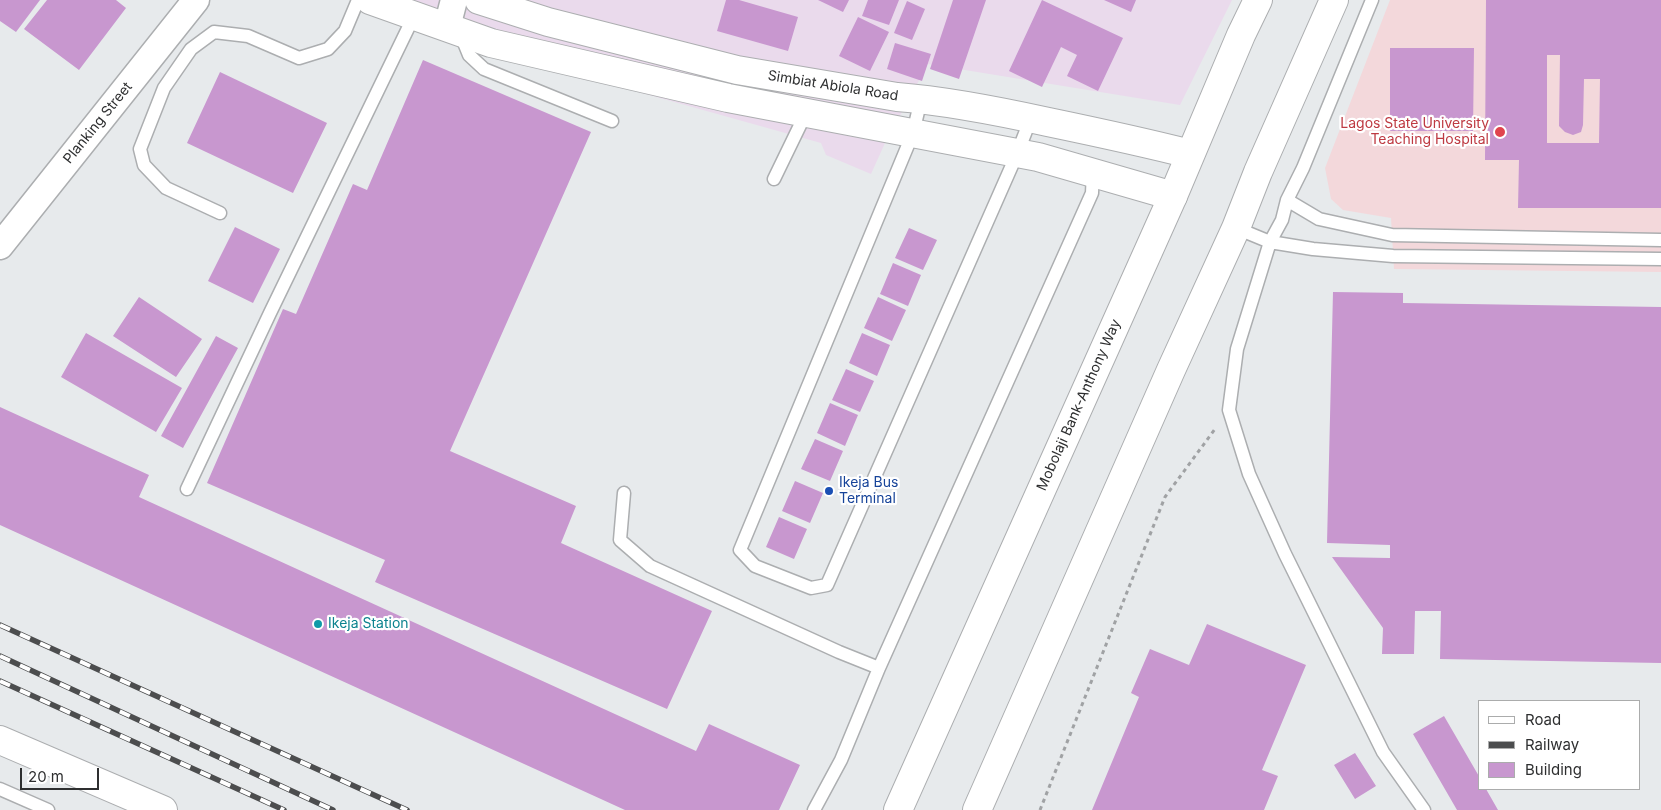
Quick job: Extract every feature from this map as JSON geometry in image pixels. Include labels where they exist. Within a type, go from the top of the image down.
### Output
[{"type":"main road","points":[[370,0],[491,43],[728,98],[1038,157],[1173,196]]},
{"type":"main road","name":"Simbiat Abiola Road","points":[[479,0],[548,22],[737,70],[897,97],[1005,112],[1103,132],[1190,154]]},
{"type":"main road","name":"Mobolaji Bank-Anthony Way","points":[[898,810],[1173,196],[1241,35],[1258,0]]},
{"type":"main road","points":[[977,810],[1167,379],[1236,228],[1258,172],[1334,0]]},
{"type":"main road","points":[[0,740],[163,810]]},
{"type":"street","name":"Planking Street","points":[[5,231],[196,0]]},
{"type":"street","points":[[453,29],[454,0]]},
{"type":"lane","points":[[220,213],[166,188],[144,165],[140,149],[164,88],[191,49],[214,32],[248,36],[299,58],[328,49],[345,31],[358,0]]},
{"type":"lane","points":[[1372,0],[1303,168],[1287,200],[1282,220],[1270,242],[1237,349],[1229,410],[1249,474],[1285,554],[1383,752],[1424,810]]},
{"type":"lane","points":[[187,489],[414,16]]},
{"type":"lane","points":[[453,29],[469,56],[484,69],[612,122]]},
{"type":"lane","points":[[921,99],[913,133],[740,550],[755,566],[811,588],[827,585],[1017,154],[1030,118]]},
{"type":"lane","points":[[774,179],[806,113]]},
{"type":"lane","points":[[814,810],[841,760],[879,668],[1092,193],[1093,172]]},
{"type":"lane","points":[[1287,200],[1319,219],[1392,235],[1661,240]]},
{"type":"lane","points":[[1236,228],[1270,242],[1313,249],[1393,256],[1661,259]]},
{"type":"lane","points":[[624,493],[620,540],[650,566],[839,652],[879,668]]},
{"type":"lane","points":[[0,789],[48,810]]},
{"type":"path","points":[[1040,810],[1165,497],[1229,410]]},
{"type":"shaded area","points":[[410,0],[1232,0],[1180,105],[928,64],[885,143],[871,174],[826,155],[821,143],[399,25]]},
{"type":"shaded area","name":"Lagos State University Teaching Hospital","points":[[1390,0],[1661,0],[1661,272],[1394,269],[1391,218],[1343,210],[1331,199],[1325,168]]},
{"type":"building","points":[[0,0],[40,0],[16,32],[0,21]]},
{"type":"building","points":[[47,0],[116,0],[126,8],[79,70],[24,29]]},
{"type":"building","points":[[726,0],[739,0],[798,17],[788,51],[717,31]]},
{"type":"building","points":[[818,0],[849,0],[843,12]]},
{"type":"building","points":[[868,0],[899,0],[889,25],[862,16]]},
{"type":"building","points":[[953,0],[986,0],[959,79],[930,69]]},
{"type":"building","points":[[1042,0],[1123,38],[1098,91],[1067,76],[1077,55],[1061,47],[1042,87],[1009,71]]},
{"type":"building","points":[[1104,0],[1136,0],[1131,12]]},
{"type":"building","points":[[1486,0],[1661,0],[1661,208],[1518,208],[1519,160],[1485,160]],"holes":[[[1547,55],[1560,55],[1559,126],[1565,132],[1573,135],[1581,132],[1583,125],[1584,79],[1600,79],[1599,143],[1547,143]]]},
{"type":"building","points":[[907,1],[925,9],[912,40],[894,33]]},
{"type":"building","points":[[858,17],[889,32],[870,71],[839,56]]},
{"type":"building","points":[[895,43],[931,54],[922,81],[887,69]]},
{"type":"building","points":[[1390,48],[1474,48],[1473,131],[1390,131]]},
{"type":"building","points":[[423,60],[591,132],[450,451],[576,506],[561,543],[712,611],[667,709],[375,582],[385,560],[207,483],[283,309],[296,314],[353,184],[367,190]]},
{"type":"building","points":[[220,72],[327,123],[293,193],[187,143]]},
{"type":"building","points":[[235,227],[280,249],[253,303],[208,281]]},
{"type":"building","points":[[909,228],[937,240],[923,270],[895,258]]},
{"type":"building","points":[[893,263],[921,275],[908,306],[880,294]]},
{"type":"building","points":[[1333,292],[1403,293],[1403,303],[1661,307],[1661,663],[1440,659],[1441,611],[1415,611],[1414,654],[1382,654],[1383,628],[1332,557],[1390,558],[1390,545],[1327,543]]},
{"type":"building","points":[[139,297],[202,339],[176,377],[113,336]]},
{"type":"building","points":[[878,297],[906,310],[892,341],[864,328]]},
{"type":"building","points":[[86,333],[182,388],[156,432],[61,377]]},
{"type":"building","points":[[862,333],[890,345],[877,376],[849,363]]},
{"type":"building","points":[[216,336],[238,348],[183,448],[161,436]]},
{"type":"building","points":[[846,369],[874,381],[860,412],[832,400]]},
{"type":"building","points":[[830,403],[858,415],[845,446],[817,433]]},
{"type":"building","name":"Ikeja Station","points":[[0,407],[149,475],[139,497],[696,751],[709,724],[800,765],[779,810],[625,810],[0,525]]},
{"type":"building","points":[[815,439],[843,451],[830,481],[801,469]]},
{"type":"building","points":[[795,481],[823,493],[810,523],[782,511]]},
{"type":"building","points":[[779,517],[807,529],[794,559],[766,547]]},
{"type":"building","points":[[1207,624],[1306,665],[1262,770],[1278,776],[1264,810],[1092,810],[1139,697],[1131,693],[1150,649],[1189,665]]},
{"type":"building","points":[[1444,716],[1478,775],[1478,790],[1487,790],[1498,810],[1457,810],[1413,734]]},
{"type":"building","points":[[1355,753],[1376,786],[1355,799],[1334,765]]},
{"type":"railway","points":[[0,625],[407,810]]},
{"type":"railway","points":[[0,656],[333,810]]},
{"type":"railway","points":[[0,681],[284,810]]},
{"type":"place","name":"Lagos State University Teaching Hospital","points":[[1500,132]]},
{"type":"place","name":"Ikeja Bus Terminal","points":[[829,491]]},
{"type":"place","name":"Ikeja Station","points":[[318,624]]}]
